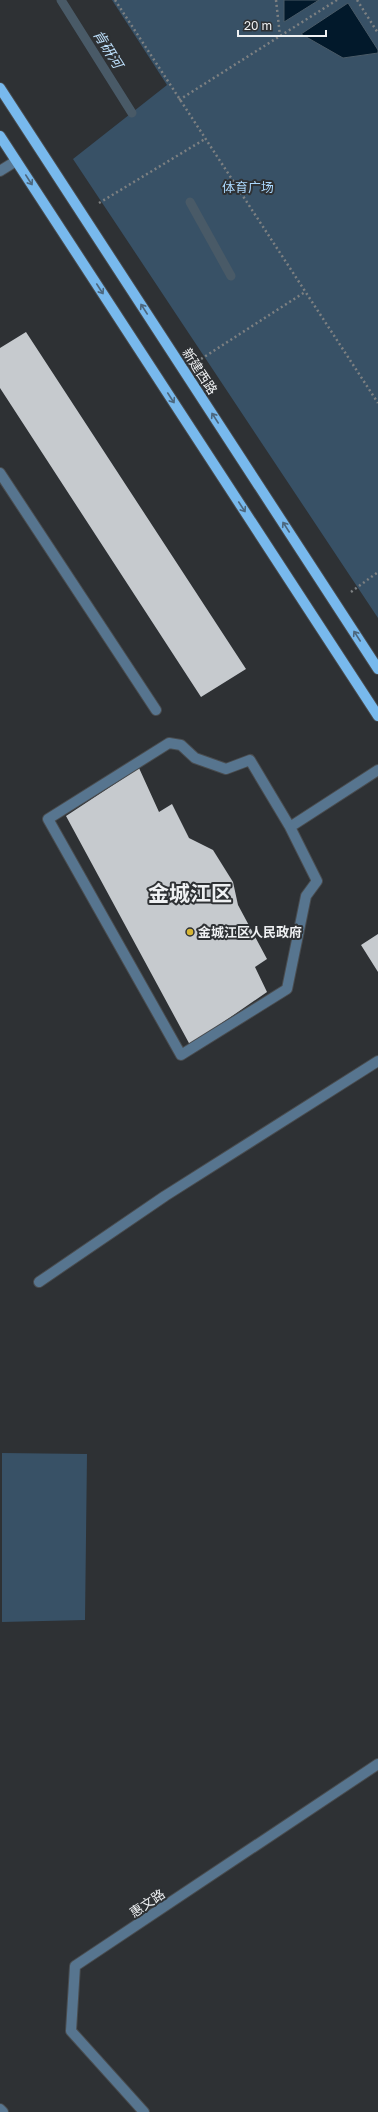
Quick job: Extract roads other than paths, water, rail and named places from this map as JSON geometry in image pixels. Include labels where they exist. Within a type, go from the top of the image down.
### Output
[{"type":"main road","name":"新建西路","points":[[0,88],[378,668]]},
{"type":"main road","points":[[0,136],[378,716]]},
{"type":"street","points":[[0,172],[16,161]]},
{"type":"street","points":[[0,473],[156,710]]},
{"type":"street","points":[[169,743],[181,745],[195,758],[226,769],[250,760],[290,827],[316,881],[306,896],[287,990],[181,1055],[48,819],[169,743]]},
{"type":"street","points":[[290,827],[378,770]]},
{"type":"street","points":[[39,1282],[166,1196],[378,1061]]},
{"type":"street","name":"惠文路","points":[[144,2112],[71,2031],[75,1966],[378,1764]]},
{"type":"street","points":[[0,2108],[3,2112]]},
{"type":"waterway","name":"肯研河","points":[[61,0],[132,113]]},
{"type":"waterway","name":"肯研河","points":[[190,202],[231,276]]},
{"type":"place","name":"金城江区人民政府","points":[[190,932]]},
{"type":"district","name":"金城江区","points":[[190,894]]},
{"type":"park label","name":"体育广场","points":[[248,187]]}]
